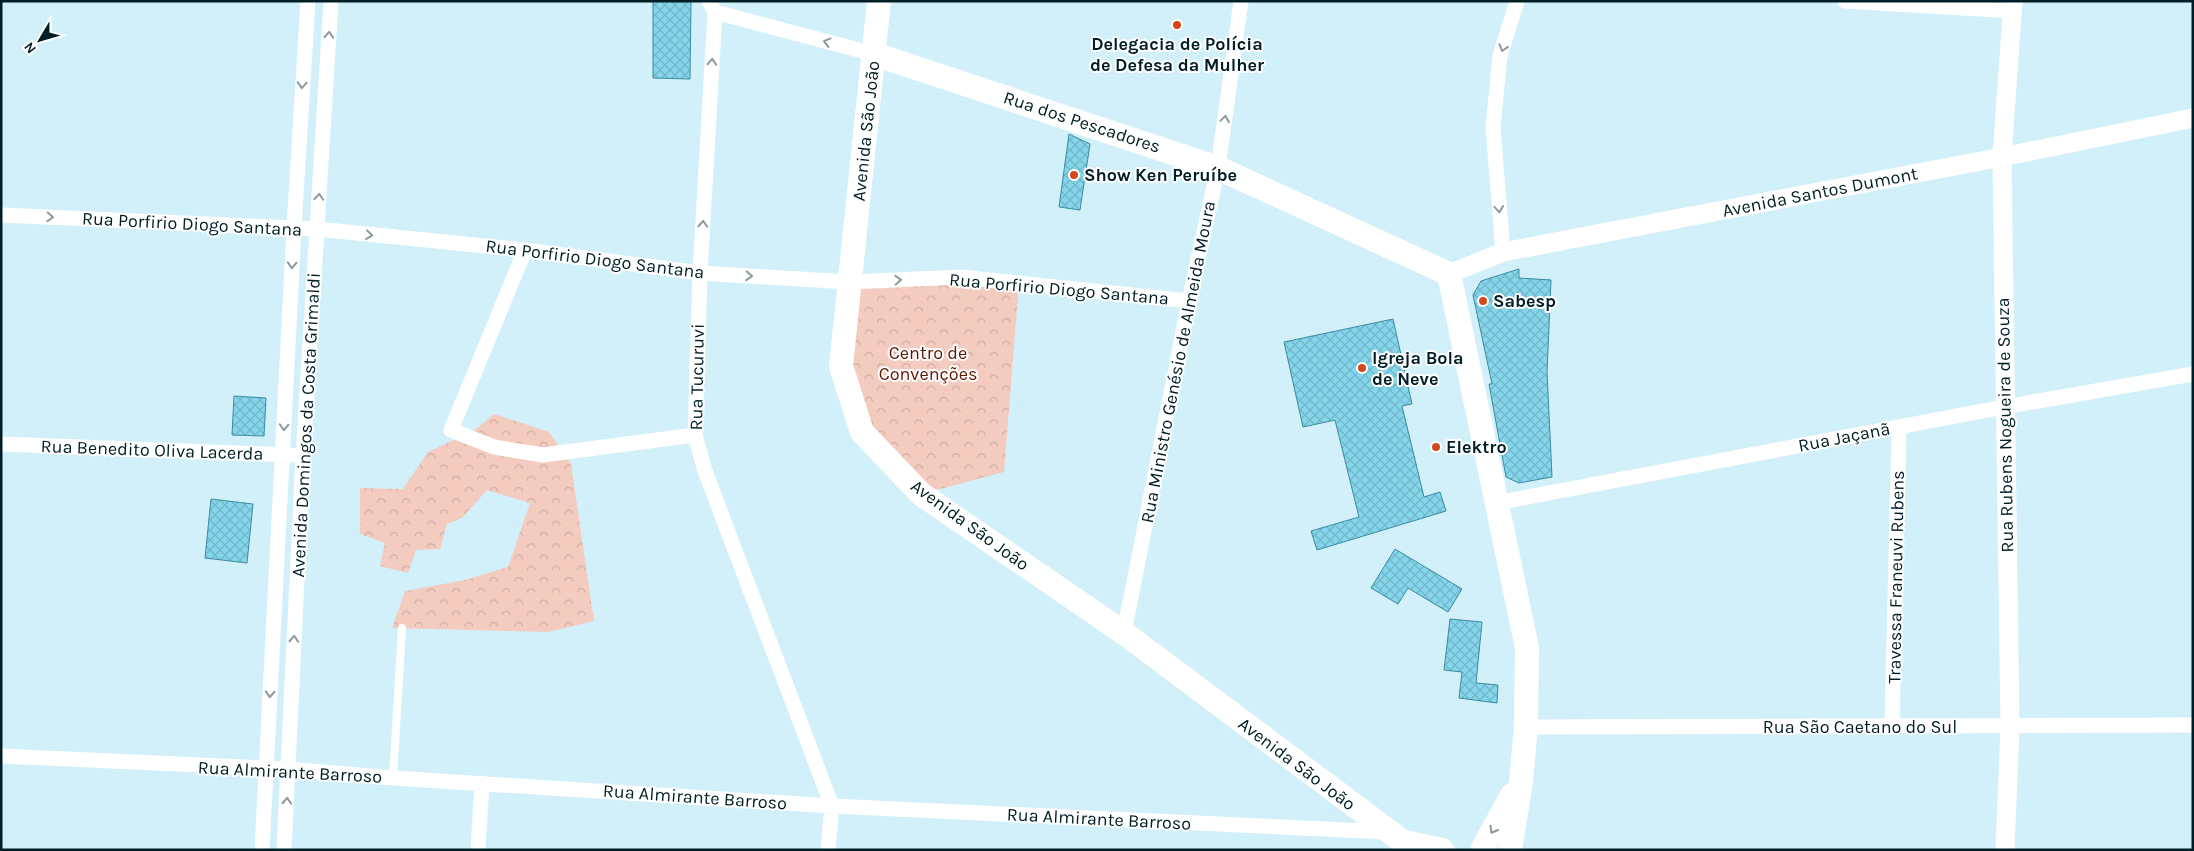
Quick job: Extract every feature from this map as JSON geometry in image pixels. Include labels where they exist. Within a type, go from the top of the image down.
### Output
[{"type":"main road","name":"Avenida São João","points":[[879,1],[841,366],[862,432],[921,494],[1124,633],[1401,841]]},
{"type":"main road","name":"Rua dos Pescadores","points":[[874,54],[1218,168],[1450,274]]},
{"type":"main road","points":[[1450,274],[1527,648],[1526,727],[1521,781],[1510,850]]},
{"type":"main road","points":[[1482,850],[1521,781]]},
{"type":"main road","points":[[1401,841],[1442,850]]},
{"type":"street","name":"Avenida Domingos da Costa Grimaldi","points":[[262,850],[294,228],[308,1]]},
{"type":"street","name":"Avenida Domingos da Costa Grimaldi","points":[[284,850],[303,456],[331,1]]},
{"type":"street","name":"Rua Ministro Genésio de Almeida Moura","points":[[1124,633],[1189,301],[1218,168],[1241,1]]},
{"type":"street","points":[[1503,252],[1493,127],[1500,56],[1517,1]]},
{"type":"street","points":[[1846,1],[2012,6]]},
{"type":"street","name":"Rua Rubens Nogueira de Souza","points":[[2005,850],[2010,727],[2004,407],[2002,157],[2012,6]]},
{"type":"street","points":[[712,7],[874,54]]},
{"type":"street","name":"Rua Tucuruvi","points":[[712,7],[694,435],[705,471],[832,806],[828,850]]},
{"type":"street","name":"Avenida Santos Dumont","points":[[1450,274],[1503,252],[2002,157],[2193,118]]},
{"type":"street","name":"Rua Porfirio Diogo Santana","points":[[1,215],[317,229],[525,250],[700,272],[849,282],[960,276],[1189,301]]},
{"type":"street","points":[[525,250],[451,430],[494,447],[543,454],[694,435]]},
{"type":"street","name":"Rua Jaçanã","points":[[1496,503],[2004,407],[2193,374]]},
{"type":"street","name":"Travessa Franeuvi Rubens","points":[[1892,727],[1899,427]]},
{"type":"street","name":"Rua Benedito Oliva Lacerda","points":[[1,444],[303,456]]},
{"type":"street","name":"Rua São Caetano do Sul","points":[[1526,727],[2193,725]]},
{"type":"street","name":"Rua Almirante Barroso","points":[[1,756],[266,770],[288,769],[393,778],[1401,841]]},
{"type":"street","points":[[478,850],[482,783]]},
{"type":"lane","points":[[393,778],[402,628]]},
{"type":"green space","name":"Centro de Convenções","points":[[849,282],[1019,283],[1004,472],[921,494],[862,432],[841,366]]},
{"type":"green space","points":[[494,414],[549,432],[571,464],[594,621],[548,632],[392,628],[405,591],[465,580],[508,567],[530,503],[487,490],[462,518],[447,524],[440,549],[416,550],[408,573],[380,566],[385,543],[360,534],[360,488],[403,489],[428,452],[475,430]]},
{"type":"building","points":[[653,1],[691,1],[690,79],[653,78]]},
{"type":"building","name":"Show Ken Peruíbe","points":[[1069,134],[1090,144],[1080,210],[1059,207]]},
{"type":"building","points":[[1519,269],[1519,278],[1551,280],[1547,372],[1552,477],[1519,483],[1506,477],[1489,384],[1492,384],[1473,295],[1481,281]]},
{"type":"building","points":[[1393,319],[1412,404],[1402,406],[1424,497],[1440,492],[1446,511],[1317,550],[1311,531],[1359,517],[1335,420],[1303,427],[1284,342]]},
{"type":"building","points":[[234,396],[266,398],[264,436],[232,435]]},
{"type":"building","points":[[211,499],[253,504],[247,563],[205,558]]},
{"type":"building","points":[[1395,549],[1462,589],[1448,612],[1408,588],[1398,604],[1371,588]]},
{"type":"building","points":[[1450,619],[1482,622],[1476,683],[1498,685],[1497,703],[1459,698],[1462,672],[1444,670]]},
{"type":"place","name":"Delegacia de Polícia de Defesa da Mulher","points":[[1177,25]]},
{"type":"place","name":"Show Ken Peruíbe","points":[[1074,175]]},
{"type":"place","name":"Sabesp","points":[[1483,301]]},
{"type":"place","name":"Igreja Bola de Neve","points":[[1362,368]]},
{"type":"place","name":"Elektro","points":[[1436,447]]}]
